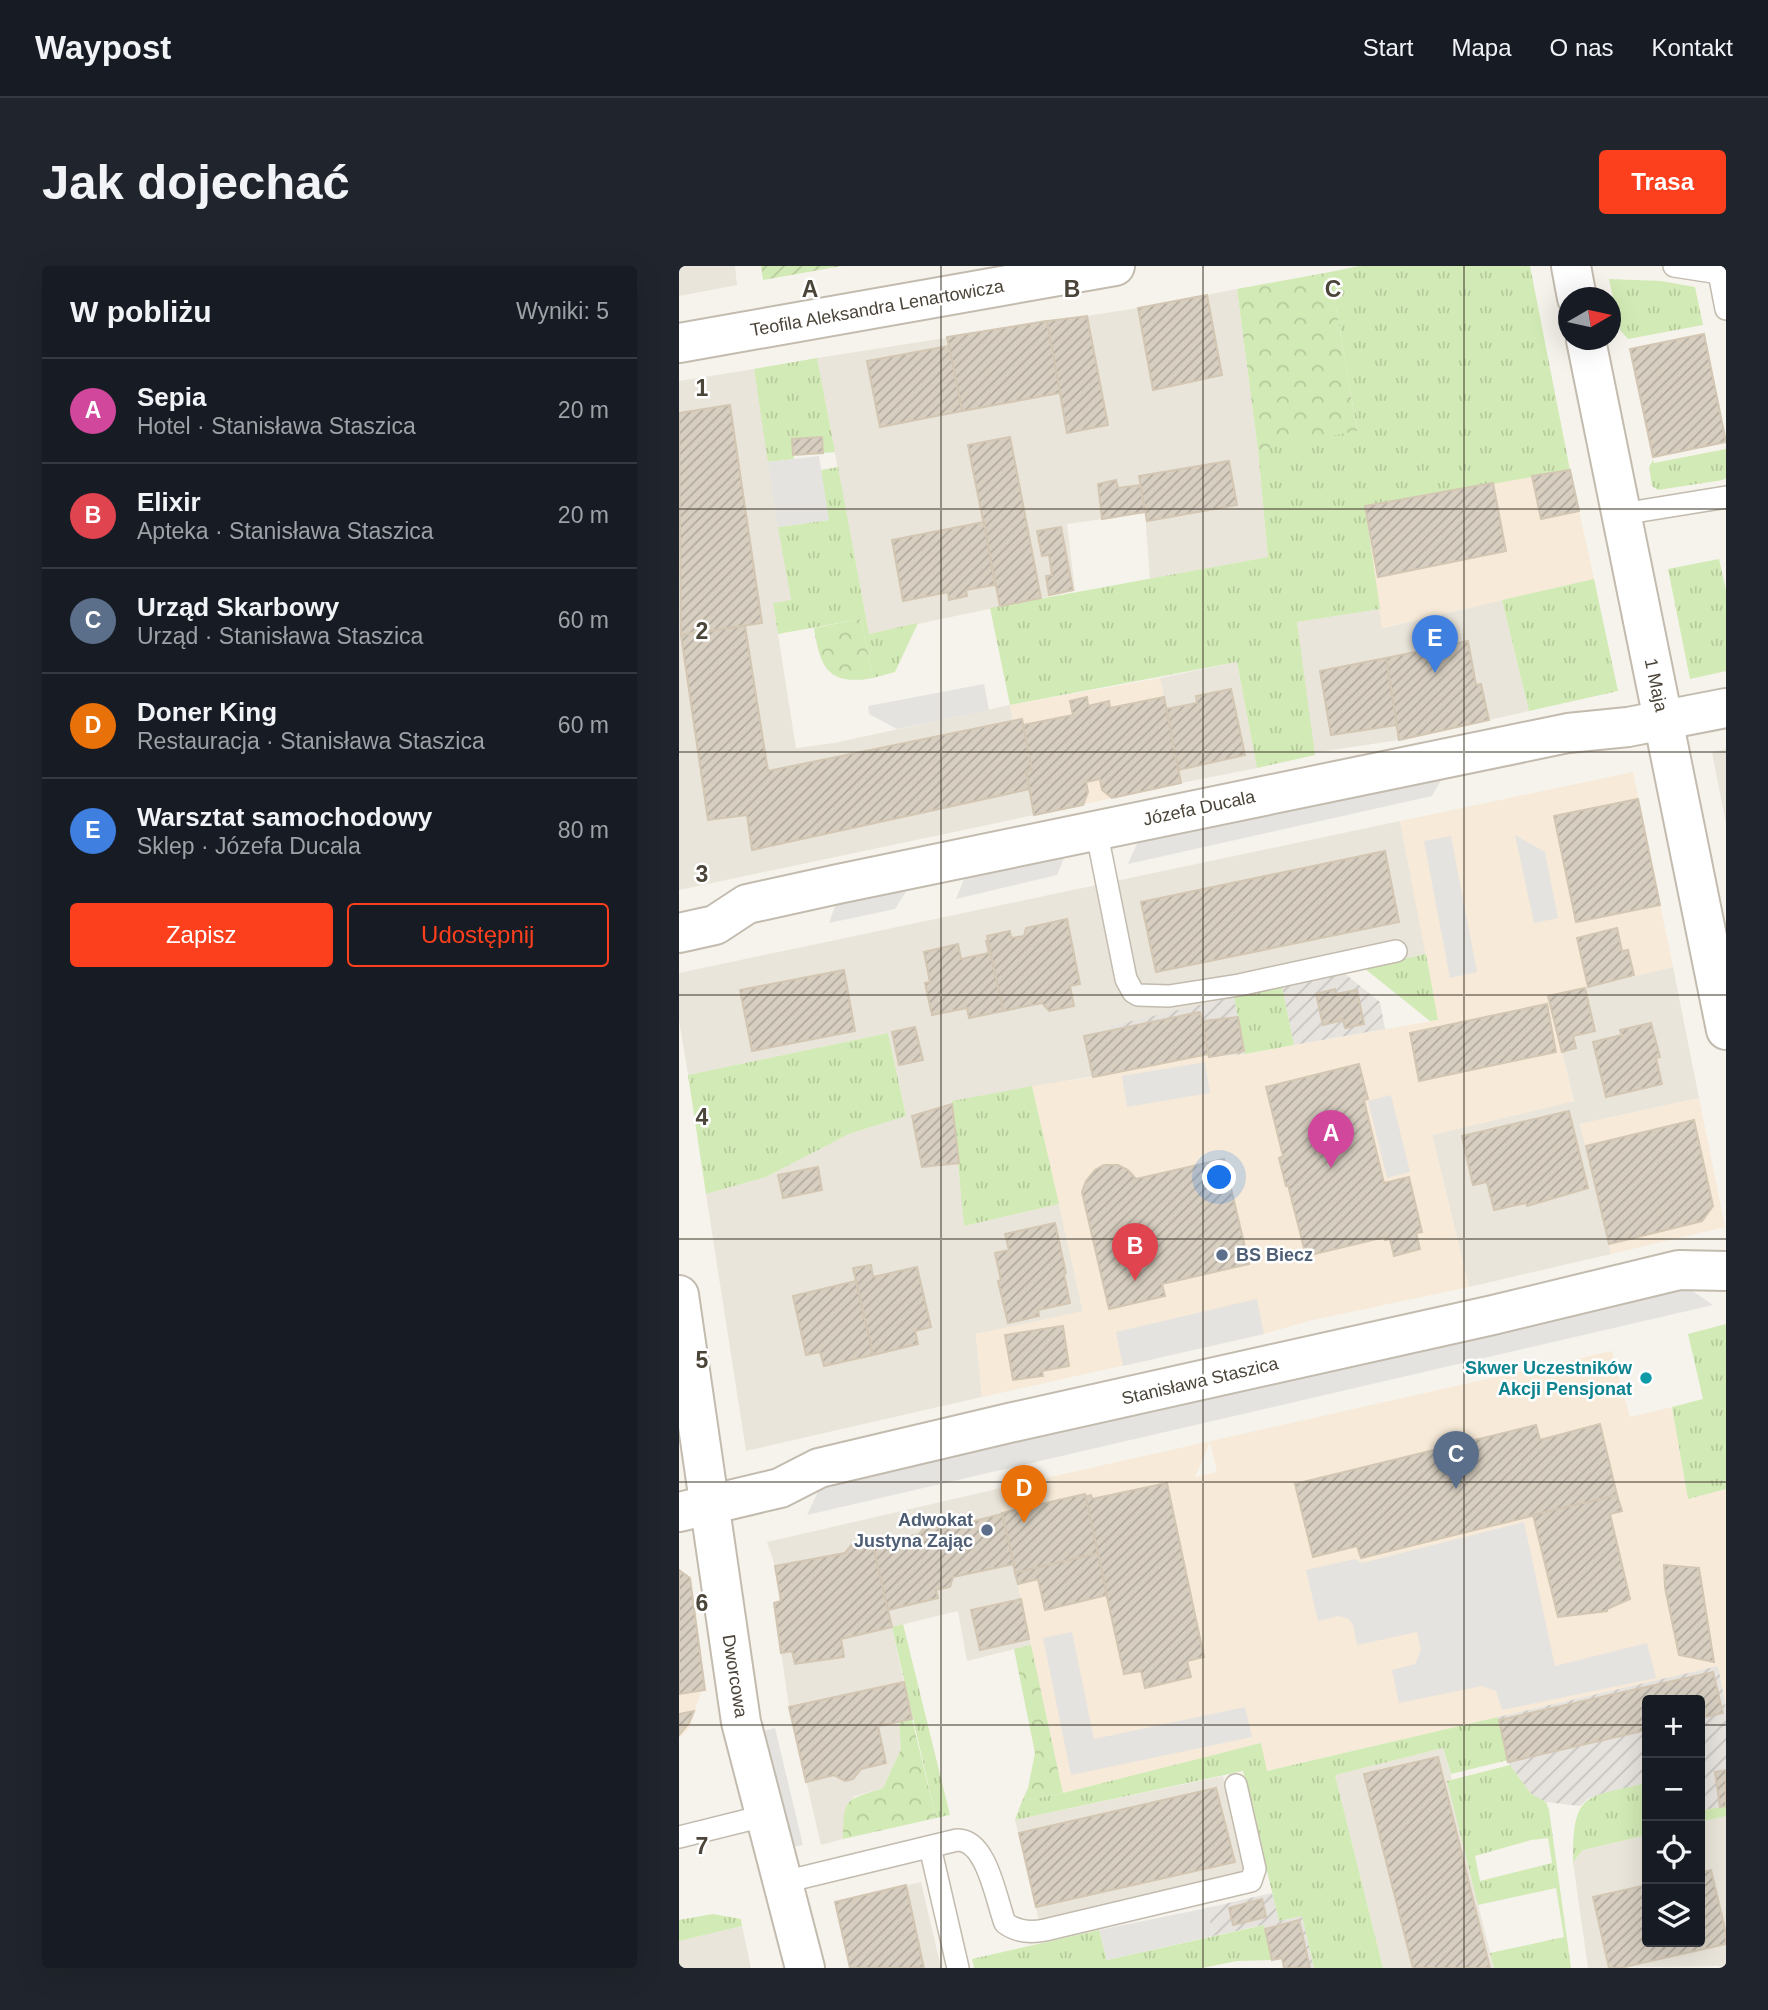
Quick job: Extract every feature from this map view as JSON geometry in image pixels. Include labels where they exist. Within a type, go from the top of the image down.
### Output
[{"type":"street","name":"Teofila Aleksandra Lenartowicza","points":[[679,343],[1115,266]]},
{"type":"street","points":[[1571,266],[1575,287]]},
{"type":"street","name":"1 Maja","points":[[1588,350],[1663,720],[1718,947],[1726,1030]]},
{"type":"street","name":"Józefa Ducala","points":[[679,933],[715,925],[747,904],[1096,829],[1568,733],[1628,727],[1726,708]]},
{"type":"street","name":"Stanisława Staszica","points":[[695,1508],[780,1488],[819,1468],[1009,1423],[1493,1315],[1679,1270],[1726,1271]]},
{"type":"street","name":"Dworcowa","points":[[679,1295],[695,1508],[741,1722],[805,1968]]},
{"type":"lane","points":[[1674,266],[1723,273],[1726,309]]},
{"type":"lane","points":[[1622,514],[1726,497]]},
{"type":"lane","points":[[1096,829],[1126,979],[1133,992],[1138,995],[1169,996],[1226,988],[1397,951]]},
{"type":"lane","points":[[784,1882],[957,1840],[971,1843],[983,1861],[1005,1923],[1023,1931],[1045,1930],[1251,1881],[1255,1869],[1236,1785]]},
{"type":"lane","points":[[679,1837],[764,1816]]},
{"type":"lane","points":[[930,1847],[958,1968]]},
{"type":"shaded area","points":[[679,266],[735,266],[737,285],[679,296]]},
{"type":"shaded area","points":[[1237,289],[1258,450],[1268,557],[1150,579],[1145,513],[1067,524],[1075,591],[869,634],[817,358],[1138,308]]},
{"type":"shaded area","points":[[754,369],[791,600],[773,603],[796,748],[834,743],[1010,705],[1013,721],[1022,719],[1032,770],[1026,772],[1034,815],[679,890],[679,381]]},
{"type":"shaded area","points":[[819,456],[829,520],[778,527],[768,462]]},
{"type":"shaded area","points":[[1570,470],[1594,579],[1382,628],[1365,506]]},
{"type":"shaded area","points":[[1502,600],[1529,711],[1399,740],[1312,753],[1297,622],[1380,609],[1383,628]]},
{"type":"shaded area","points":[[1237,662],[1257,768],[1181,783],[1160,678]]},
{"type":"shaded area","points":[[1160,678],[1181,783],[1034,815],[1026,771],[1032,770],[1022,719],[1013,721],[1010,705]]},
{"type":"shaded area","points":[[984,684],[989,710],[897,729],[869,714],[868,706]]},
{"type":"shaded area","points":[[1726,749],[1726,824],[1712,752]]},
{"type":"shaded area","points":[[1450,765],[1432,796],[1128,864],[1143,830]]},
{"type":"shaded area","points":[[1633,772],[1673,967],[1548,997],[1574,1101],[1432,1135],[1469,1287],[1308,1321],[1264,1334],[982,1397],[976,1334],[1083,1311],[1032,1086],[1209,1054],[1210,1057],[1245,1054],[1438,1020],[1400,821]]},
{"type":"shaded area","points":[[1400,821],[1426,954],[1110,1026],[1117,1072],[952,1101],[964,1226],[1059,1204],[1083,1312],[976,1334],[982,1397],[746,1451],[706,1194],[766,1177],[849,1134],[906,1116],[888,1033],[688,1075],[679,1020],[679,973]]},
{"type":"shaded area","points":[[1515,835],[1545,852],[1558,918],[1534,923]]},
{"type":"shaded area","points":[[1451,836],[1477,972],[1450,978],[1424,841]]},
{"type":"shaded area","points":[[1068,849],[1057,875],[956,899],[968,869]]},
{"type":"shaded area","points":[[914,879],[895,909],[829,923],[839,895]]},
{"type":"shaded area","points":[[1673,967],[1699,1098],[1580,1124],[1611,1254],[1469,1287],[1432,1135],[1574,1101],[1548,996]]},
{"type":"shaded area","points":[[1344,973],[1380,1002],[1385,1029],[1294,1045],[1282,987]]},
{"type":"shaded area","points":[[1234,997],[1245,1054],[1209,1057],[1209,1054],[1117,1072],[1110,1026]]},
{"type":"shaded area","points":[[1205,1062],[1210,1093],[1127,1107],[1122,1076]]},
{"type":"shaded area","points":[[1391,1095],[1410,1172],[1387,1178],[1368,1101]]},
{"type":"shaded area","points":[[1699,1098],[1725,1227],[1611,1254],[1580,1124]]},
{"type":"shaded area","points":[[1684,1285],[1713,1305],[807,1515],[822,1483]]},
{"type":"shaded area","points":[[1257,1299],[1264,1334],[1123,1366],[1116,1332]]},
{"type":"shaded area","points":[[1612,1351],[1630,1417],[1672,1407],[1688,1499],[1726,1489],[1726,1708],[1718,1666],[1266,1771],[1261,1743],[1063,1793],[997,1489]],"holes":[[[1210,1442],[1217,1472],[1195,1477]]]},
{"type":"shaded area","points":[[997,1489],[1031,1645],[967,1661],[958,1611],[892,1627],[912,1719],[899,1722],[901,1749],[883,1788],[855,1796],[848,1803],[844,1817],[843,1839],[821,1845],[789,1707],[774,1603],[781,1601],[775,1566],[767,1542]]},
{"type":"shaded area","points":[[1524,1522],[1555,1666],[1647,1643],[1656,1678],[1502,1710],[1496,1691],[1482,1686],[1399,1703],[1392,1670],[1415,1664],[1421,1650],[1417,1632],[1357,1645],[1349,1619],[1339,1616],[1318,1621],[1306,1570],[1355,1559],[1362,1563]]},
{"type":"shaded area","points":[[1072,1632],[1094,1739],[1245,1707],[1252,1737],[1071,1775],[1043,1638]]},
{"type":"shaded area","points":[[1718,1666],[1726,1708],[1726,1806],[1705,1810],[1705,1695],[1642,1695],[1642,1784],[1589,1798],[1580,1806],[1546,1802],[1531,1794],[1510,1765],[1498,1717]]},
{"type":"shaded area","points":[[701,1691],[689,1729],[679,1738],[679,1694]]},
{"type":"shaded area","points":[[775,1728],[803,1845],[787,1848],[759,1732]]},
{"type":"shaded area","points":[[1443,1748],[1452,1779],[1447,1781],[1494,1968],[1383,1968],[1335,1775]]},
{"type":"shaded area","points":[[1223,1776],[1246,1875],[1039,1921],[1015,1820]]},
{"type":"shaded area","points":[[1726,1816],[1726,1966],[1588,1968],[1573,1862],[1583,1850],[1642,1836],[1642,1947],[1705,1947],[1705,1821]]},
{"type":"shaded area","points":[[921,1882],[941,1968],[850,1968],[835,1902]]},
{"type":"shaded area","points":[[1272,1893],[1279,1921],[1302,1916],[1314,1968],[1284,1968],[1282,1958],[1272,1960],[1263,1925],[1213,1936],[1207,1908]]},
{"type":"shaded area","points":[[1207,1908],[1213,1936],[1107,1960],[1099,1930]]},
{"type":"shaded area","points":[[742,1926],[751,1968],[679,1968],[679,1941]]},
{"type":"green space","points":[[761,266],[842,266],[763,280]]},
{"type":"green space","points":[[1359,266],[1530,266],[1570,470],[1365,507],[1380,609],[1297,622],[1315,755],[1257,768],[1237,662],[1010,705],[990,608],[1268,557],[1258,450],[1357,430],[1330,272]]},
{"type":"green space","points":[[1330,272],[1357,431],[1258,450],[1237,289]]},
{"type":"green space","points":[[1609,279],[1661,281],[1695,287],[1703,325],[1628,339],[1621,331],[1621,287],[1611,287]]},
{"type":"green space","points":[[817,358],[835,452],[823,453],[822,437],[792,439],[794,459],[768,462],[754,369]]},
{"type":"green space","points":[[1726,449],[1726,478],[1723,480],[1658,490],[1652,486],[1649,467],[1653,460],[1654,463]]},
{"type":"green space","points":[[838,467],[869,634],[918,623],[895,672],[873,678],[861,619],[778,634],[773,603],[791,600],[778,527],[828,520],[821,470]]},
{"type":"green space","points":[[1719,559],[1726,590],[1726,671],[1690,679],[1668,569]]},
{"type":"green space","points":[[1594,579],[1618,691],[1529,711],[1502,600]]},
{"type":"green space","points":[[861,619],[873,678],[858,680],[836,676],[823,664],[814,628]]},
{"type":"green space","points":[[1426,954],[1438,1020],[1430,1021],[1364,968]]},
{"type":"green space","points":[[1282,987],[1294,1045],[1245,1054],[1234,997]]},
{"type":"green space","points":[[888,1033],[906,1116],[849,1134],[766,1177],[706,1194],[688,1075]]},
{"type":"green space","points":[[1032,1086],[1059,1204],[964,1226],[952,1101]]},
{"type":"green space","points":[[1726,1324],[1726,1489],[1688,1499],[1672,1407],[1703,1399],[1688,1334]]},
{"type":"green space","points":[[903,1624],[950,1815],[936,1818],[892,1627]]},
{"type":"green space","points":[[1031,1645],[1063,1793],[1022,1801],[1028,1788],[1035,1753],[1014,1649]]},
{"type":"green space","points":[[1498,1717],[1508,1760],[1451,1774],[1443,1748],[1335,1775],[1383,1968],[1314,1968],[1302,1916],[1279,1921],[1243,1771],[1015,1820],[1022,1801],[1261,1743],[1267,1771]]},
{"type":"green space","points":[[912,1719],[936,1818],[843,1839],[846,1807],[861,1795],[883,1788],[901,1749],[899,1722]]},
{"type":"green space","points":[[1510,1765],[1531,1794],[1546,1802],[1571,1968],[1494,1968],[1490,1953],[1564,1937],[1556,1888],[1478,1905],[1447,1781]],"holes":[[[1548,1838],[1552,1863],[1480,1881],[1475,1856],[1531,1840]]]},
{"type":"green space","points":[[1642,1784],[1642,1836],[1583,1850],[1573,1862],[1576,1822],[1580,1810],[1586,1802],[1609,1792]]},
{"type":"green space","points":[[1726,1806],[1726,1816],[1705,1821],[1705,1810]]},
{"type":"green space","points":[[713,1914],[741,1919],[742,1926],[679,1941],[679,1920]]},
{"type":"green space","points":[[1264,1925],[1272,1960],[1237,1961],[1202,1968],[974,1968],[972,1959],[1099,1930],[1107,1960]]},
{"type":"building","points":[[1207,295],[1222,375],[1153,390],[1138,308]]},
{"type":"building","points":[[1087,316],[1108,425],[1067,433],[1047,321]]},
{"type":"building","points":[[1047,321],[1060,393],[962,411],[947,337]]},
{"type":"building","points":[[1704,334],[1726,442],[1653,457],[1630,349]]},
{"type":"building","points":[[949,346],[962,411],[880,427],[867,361]]},
{"type":"building","points":[[730,405],[762,623],[681,635],[679,413]]},
{"type":"building","points":[[822,437],[823,453],[793,455],[792,439]]},
{"type":"building","points":[[1010,437],[1041,598],[1000,606],[968,445]]},
{"type":"building","points":[[1229,461],[1237,505],[1147,521],[1139,476]]},
{"type":"building","points":[[1570,470],[1579,511],[1541,519],[1532,476]]},
{"type":"building","points":[[1116,480],[1118,488],[1140,485],[1145,512],[1102,519],[1098,484]]},
{"type":"building","points":[[1493,483],[1506,551],[1378,577],[1365,506]]},
{"type":"building","points":[[984,522],[995,585],[966,590],[967,596],[949,600],[948,592],[903,601],[892,540]]},
{"type":"building","points":[[1061,527],[1073,590],[1049,595],[1046,576],[1052,575],[1049,555],[1042,556],[1037,531]]},
{"type":"building","points":[[745,626],[768,771],[1022,719],[1032,770],[1026,771],[1030,789],[752,850],[747,815],[708,820],[681,635]]},
{"type":"building","points":[[1468,641],[1476,685],[1481,684],[1489,720],[1399,740],[1386,658]]},
{"type":"building","points":[[1386,658],[1397,725],[1331,735],[1320,671]]},
{"type":"building","points":[[1231,689],[1245,755],[1178,770],[1166,709],[1197,703],[1196,696]]},
{"type":"building","points":[[1087,697],[1088,706],[1109,701],[1110,708],[1164,697],[1181,783],[1112,798],[1102,790],[1100,779],[1086,782],[1088,792],[1083,805],[1034,815],[1026,771],[1032,770],[1023,725],[1073,715],[1070,701]]},
{"type":"building","points":[[1638,799],[1660,905],[1576,922],[1554,816]]},
{"type":"building","points":[[1385,851],[1399,922],[1156,972],[1141,902]]},
{"type":"building","points":[[1067,919],[1080,984],[1070,986],[1074,1006],[1049,1011],[1042,1003],[1003,1011],[987,936],[1010,931],[1011,938],[1024,936],[1026,928]]},
{"type":"building","points":[[1617,928],[1622,951],[1628,950],[1634,975],[1588,987],[1577,938]]},
{"type":"building","points":[[988,941],[1003,1011],[969,1018],[967,1008],[932,1015],[925,983],[930,982],[924,952],[958,944],[961,959],[989,953]]},
{"type":"building","points":[[844,970],[855,1031],[752,1051],[740,990]]},
{"type":"building","points":[[1585,988],[1595,1031],[1573,1036],[1576,1048],[1562,1052],[1548,996]]},
{"type":"building","points":[[1335,989],[1336,994],[1357,990],[1364,1024],[1345,1028],[1343,1020],[1323,1025],[1316,994]]},
{"type":"building","points":[[1547,1004],[1556,1052],[1419,1081],[1410,1033]]},
{"type":"building","points":[[1200,1012],[1209,1054],[1093,1077],[1084,1036]]},
{"type":"building","points":[[1238,1017],[1244,1051],[1209,1057],[1202,1021]]},
{"type":"building","points":[[1651,1023],[1660,1057],[1656,1058],[1662,1084],[1606,1097],[1593,1042],[1622,1035],[1620,1030]]},
{"type":"building","points":[[915,1027],[923,1060],[899,1065],[892,1032]]},
{"type":"building","points":[[1359,1064],[1368,1099],[1364,1100],[1384,1183],[1409,1177],[1422,1232],[1416,1233],[1420,1249],[1394,1256],[1390,1239],[1385,1240],[1385,1237],[1306,1256],[1279,1158],[1283,1156],[1266,1087]]},
{"type":"building","points":[[952,1104],[959,1163],[922,1167],[912,1116]]},
{"type":"building","points":[[1569,1111],[1588,1188],[1527,1206],[1526,1203],[1494,1210],[1487,1182],[1473,1185],[1462,1136]]},
{"type":"building","points":[[1694,1120],[1713,1206],[1702,1221],[1609,1244],[1586,1146]]},
{"type":"building","points":[[1224,1159],[1249,1264],[1162,1284],[1165,1296],[1109,1309],[1082,1192],[1086,1181],[1095,1170],[1104,1165],[1118,1165],[1128,1170],[1136,1179]]},
{"type":"building","points":[[818,1167],[822,1190],[783,1198],[778,1175]]},
{"type":"building","points":[[1055,1223],[1070,1303],[1038,1310],[1039,1316],[1008,1323],[998,1281],[1001,1280],[995,1253],[1009,1250],[1005,1234]]},
{"type":"building","points":[[871,1265],[873,1277],[917,1267],[931,1327],[915,1331],[918,1344],[873,1355],[853,1268]]},
{"type":"building","points":[[856,1281],[873,1355],[824,1366],[820,1352],[806,1355],[793,1296]]},
{"type":"building","points":[[1063,1326],[1069,1366],[1042,1371],[1043,1376],[1013,1380],[1005,1335]]},
{"type":"building","points":[[1600,1424],[1617,1495],[1361,1558],[1357,1546],[1313,1557],[1295,1484],[1536,1425],[1540,1440]]},
{"type":"building","points":[[1167,1483],[1204,1657],[1187,1661],[1191,1677],[1145,1688],[1141,1671],[1124,1674],[1085,1497],[1091,1495],[1092,1499]]},
{"type":"building","points":[[1085,1494],[1098,1553],[1015,1573],[1002,1513]]},
{"type":"building","points":[[1617,1495],[1622,1511],[1610,1514],[1630,1599],[1607,1611],[1558,1617],[1533,1515]]},
{"type":"building","points":[[1002,1514],[1014,1564],[953,1577],[950,1587],[936,1590],[938,1598],[888,1610],[872,1545],[919,1534],[928,1524],[943,1529]]},
{"type":"building","points":[[854,1542],[866,1548],[873,1546],[892,1627],[841,1639],[844,1657],[795,1664],[792,1651],[781,1653],[774,1603],[781,1601],[775,1566],[845,1553]]},
{"type":"building","points":[[1098,1553],[1107,1595],[1045,1610],[1038,1579],[1018,1584],[1015,1573]]},
{"type":"building","points":[[1664,1565],[1699,1568],[1714,1662],[1679,1655],[1665,1588]]},
{"type":"building","points":[[679,1570],[690,1578],[705,1690],[679,1694]]},
{"type":"building","points":[[1021,1599],[1029,1639],[980,1650],[971,1610]]},
{"type":"building","points":[[1713,1672],[1723,1713],[1705,1717],[1705,1695],[1642,1695],[1642,1731],[1508,1762],[1499,1720]]},
{"type":"building","points":[[904,1682],[912,1719],[878,1726],[886,1763],[861,1769],[853,1779],[845,1781],[834,1775],[806,1782],[789,1707]]},
{"type":"building","points":[[694,1711],[689,1723],[679,1735],[679,1714]]},
{"type":"building","points":[[1438,1757],[1490,1968],[1413,1968],[1364,1774]]},
{"type":"building","points":[[1726,1770],[1726,1806],[1720,1807],[1715,1772]]},
{"type":"building","points":[[1216,1788],[1235,1862],[1036,1907],[1019,1833]]},
{"type":"building","points":[[1711,1870],[1726,1933],[1726,1944],[1620,1968],[1609,1968],[1593,1897],[1642,1886],[1642,1947],[1705,1947],[1705,1872]]},
{"type":"building","points":[[906,1885],[924,1968],[850,1968],[835,1902]]},
{"type":"building","points":[[1262,1899],[1266,1917],[1233,1925],[1229,1908]]},
{"type":"building","points":[[1299,1920],[1310,1968],[1284,1968],[1282,1958],[1272,1960],[1265,1929]]},
{"type":"place","name":"Warsztat samochodowy","points":[[1435,673]]},
{"type":"place","name":"Sepia","points":[[1331,1168]]},
{"type":"place","name":"BS Biecz","points":[[1222,1255]]},
{"type":"place","name":"Elixir","points":[[1135,1281]]},
{"type":"place","name":"Skwer Uczestników Akcji Pensjonat","points":[[1646,1378]]},
{"type":"place","name":"Urząd Skarbowy","points":[[1456,1489]]},
{"type":"place","name":"Doner King","points":[[1024,1523]]},
{"type":"place","name":"Adwokat Justyna Zając","points":[[987,1530]]}]
